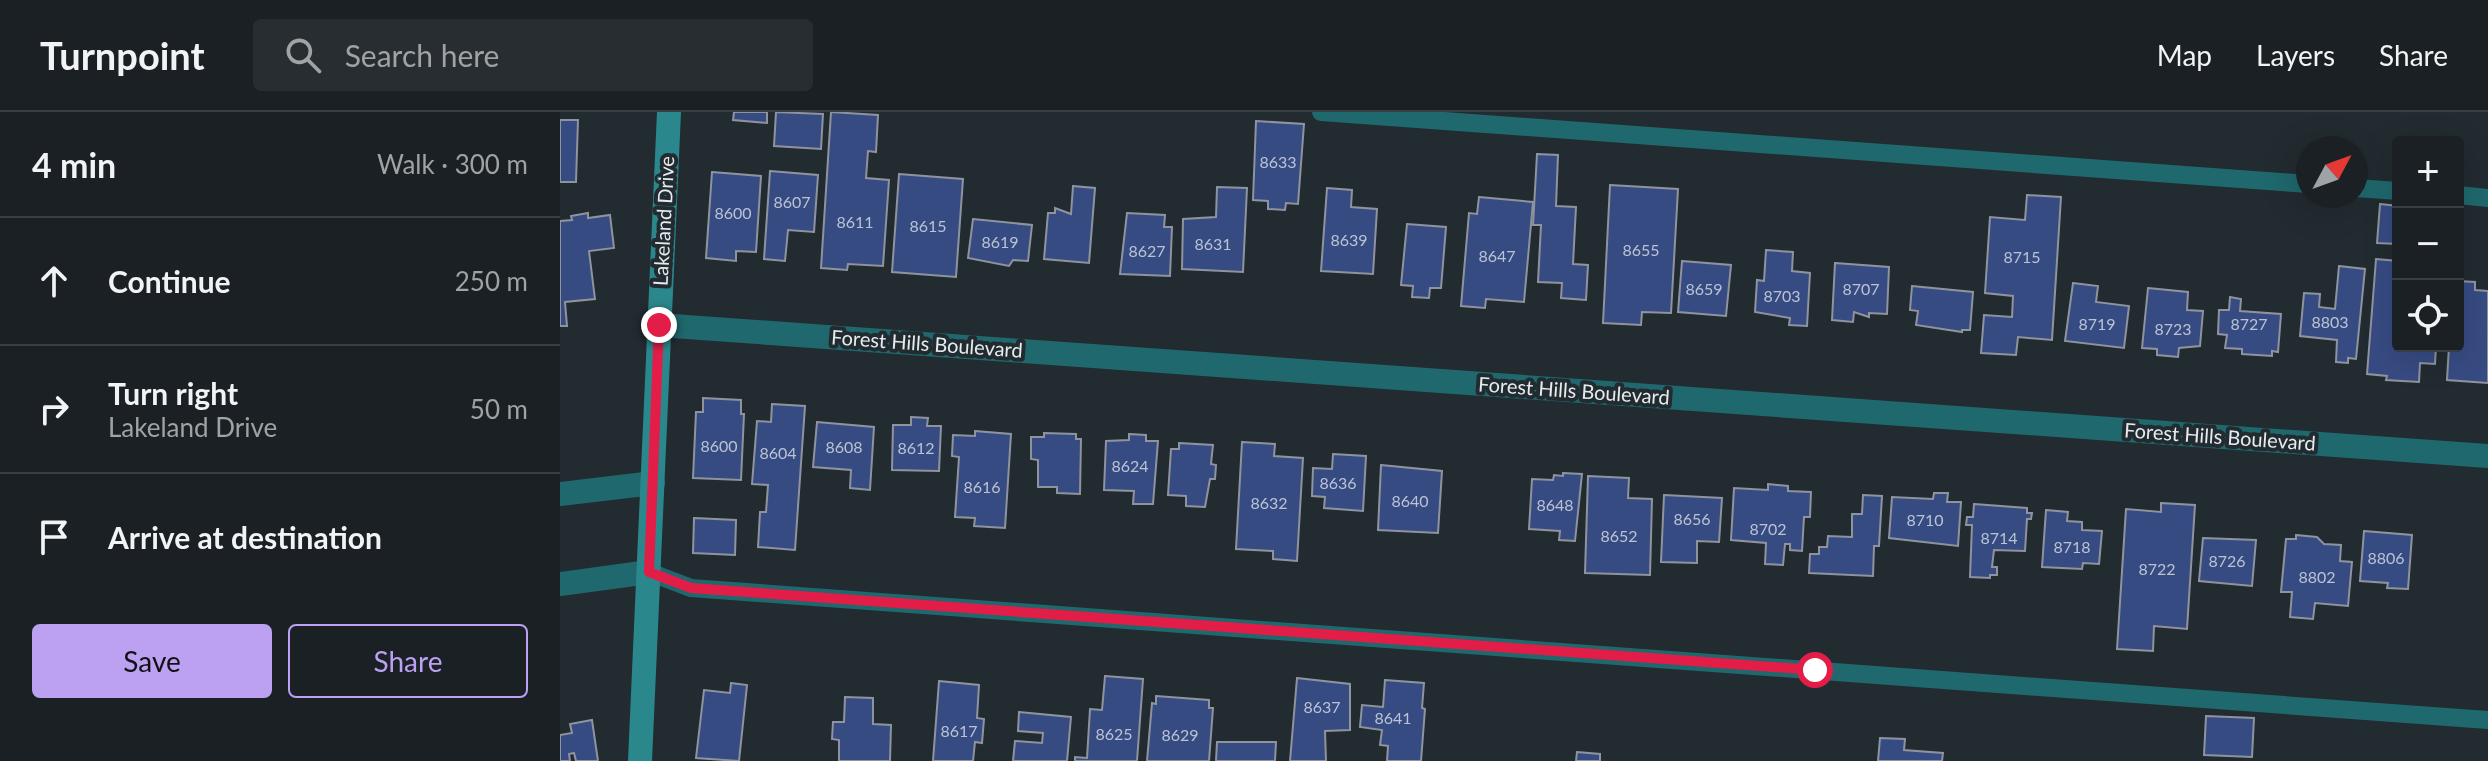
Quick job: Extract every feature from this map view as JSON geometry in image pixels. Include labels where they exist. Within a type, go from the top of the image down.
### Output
[{"type":"street","name":"Lakeland Drive","points":[[640,761],[669,112]]},
{"type":"street","name":"Forest Hills Boulevard","points":[[659,325],[2488,456]]},
{"type":"street","points":[[560,494],[653,483]]},
{"type":"street","points":[[560,584],[649,572]]},
{"type":"lane","points":[[1321,112],[2296,183]]},
{"type":"lane","points":[[2368,189],[2392,191]]},
{"type":"lane","points":[[2464,196],[2488,198]]},
{"type":"lane","points":[[649,572],[691,588],[2488,720]]},
{"type":"building","points":[[734,112],[767,112],[767,123],[733,120]]},
{"type":"building","points":[[776,112],[823,114],[821,149],[774,146]]},
{"type":"building","points":[[831,112],[878,115],[876,152],[868,151],[866,178],[889,180],[883,266],[848,264],[847,270],[821,268]]},
{"type":"building","points":[[560,120],[578,120],[576,182],[560,182]]},
{"type":"building","points":[[1256,121],[1304,124],[1298,204],[1286,203],[1285,210],[1268,209],[1268,201],[1253,200]]},
{"type":"building","points":[[1537,154],[1558,155],[1556,206],[1576,207],[1573,264],[1588,265],[1586,300],[1561,298],[1562,283],[1538,282],[1541,225],[1533,225]]},
{"type":"building","points":[[770,171],[818,175],[814,232],[788,230],[785,261],[764,259]]},
{"type":"building","points":[[712,172],[761,176],[756,252],[736,251],[736,261],[706,258]]},
{"type":"building","points":[[899,174],[963,179],[956,277],[892,272]]},
{"type":"building","points":[[1610,185],[1678,189],[1671,313],[1642,312],[1641,325],[1603,323]]},
{"type":"building","points":[[1073,186],[1095,188],[1089,263],[1044,259],[1048,213],[1055,213],[1055,208],[1071,214]]},
{"type":"building","points":[[1217,187],[1247,188],[1243,272],[1182,269],[1183,219],[1216,217]]},
{"type":"building","points":[[1327,188],[1352,190],[1351,207],[1377,209],[1373,274],[1321,271]]},
{"type":"building","points":[[2027,195],[2061,197],[2052,340],[2018,337],[2016,355],[1981,353],[1984,315],[2012,317],[2013,296],[1985,293],[1990,217],[2025,220]]},
{"type":"building","points":[[1479,197],[1533,202],[1524,302],[1486,299],[1485,308],[1461,306],[1469,213],[1477,214]]},
{"type":"building","points":[[2380,204],[2392,205],[2392,244],[2377,243]]},
{"type":"building","points":[[588,213],[588,218],[610,215],[614,248],[589,251],[595,299],[565,302],[567,326],[560,326],[560,221]]},
{"type":"building","points":[[1127,213],[1165,215],[1164,227],[1172,227],[1170,276],[1120,274]]},
{"type":"building","points":[[973,219],[1032,225],[1028,261],[1013,260],[1009,266],[968,258]]},
{"type":"building","points":[[1407,224],[1446,227],[1441,288],[1430,288],[1429,298],[1412,297],[1413,286],[1401,285]]},
{"type":"building","points":[[1766,250],[1793,252],[1792,271],[1810,273],[1807,326],[1789,325],[1790,318],[1755,312],[1757,280],[1764,281]]},
{"type":"building","points":[[2376,259],[2392,260],[2392,352],[2436,352],[2435,364],[2420,363],[2419,382],[2386,380],[2387,376],[2367,374]]},
{"type":"building","points":[[1682,261],[1731,265],[1726,316],[1678,312]]},
{"type":"building","points":[[1835,263],[1889,267],[1887,314],[1869,313],[1869,317],[1854,312],[1853,322],[1832,320]]},
{"type":"building","points":[[2339,266],[2365,269],[2356,359],[2348,358],[2348,363],[2336,362],[2337,340],[2300,336],[2304,293],[2320,294],[2319,307],[2335,309]]},
{"type":"building","points":[[2464,281],[2475,282],[2475,290],[2488,291],[2488,383],[2447,380],[2449,352],[2464,352]]},
{"type":"building","points":[[2073,283],[2098,286],[2096,302],[2129,306],[2124,348],[2065,341]]},
{"type":"building","points":[[1912,286],[1973,292],[1970,330],[1962,332],[1916,325],[1918,311],[1910,310]]},
{"type":"building","points":[[2148,288],[2188,292],[2187,310],[2203,311],[2200,346],[2179,348],[2178,357],[2157,355],[2157,349],[2142,348]]},
{"type":"building","points":[[2230,297],[2241,299],[2240,311],[2281,314],[2278,352],[2272,351],[2272,356],[2242,354],[2242,349],[2225,348],[2227,335],[2218,334],[2219,310],[2229,310]]},
{"type":"building","points":[[703,398],[741,400],[741,414],[744,414],[741,480],[693,478],[696,412],[703,412]]},
{"type":"building","points":[[772,404],[805,406],[795,550],[758,547],[760,512],[766,512],[768,485],[752,484],[757,421],[771,422]]},
{"type":"building","points":[[911,417],[928,418],[927,426],[941,426],[939,471],[892,470],[893,425],[911,425]]},
{"type":"building","points":[[817,422],[874,427],[870,490],[850,488],[851,470],[813,467]]},
{"type":"building","points":[[975,431],[1011,434],[1005,528],[974,526],[975,518],[955,517],[959,457],[952,456],[953,435],[975,436]]},
{"type":"building","points":[[1044,433],[1076,434],[1076,439],[1081,439],[1080,494],[1057,493],[1057,487],[1038,487],[1038,460],[1031,459],[1031,437],[1044,437]]},
{"type":"building","points":[[1129,434],[1146,435],[1146,441],[1158,441],[1153,504],[1133,504],[1134,491],[1104,490],[1106,441],[1129,440]]},
{"type":"building","points":[[1242,442],[1275,444],[1274,456],[1303,458],[1297,561],[1273,559],[1273,551],[1236,549]]},
{"type":"building","points":[[1179,443],[1213,445],[1211,464],[1216,465],[1215,479],[1210,479],[1205,507],[1186,506],[1186,496],[1168,495],[1171,449],[1179,449]]},
{"type":"building","points":[[1333,454],[1366,456],[1363,511],[1324,508],[1325,497],[1312,496],[1313,468],[1332,469]]},
{"type":"building","points":[[1381,465],[1442,471],[1438,533],[1378,530]]},
{"type":"building","points":[[1563,473],[1582,474],[1575,541],[1559,540],[1560,531],[1529,529],[1532,479],[1553,480],[1554,475],[1563,476]]},
{"type":"building","points":[[1588,476],[1629,478],[1628,498],[1652,499],[1650,575],[1585,573]]},
{"type":"building","points":[[1768,484],[1788,486],[1788,491],[1811,492],[1810,517],[1804,517],[1802,551],[1790,550],[1790,544],[1785,544],[1783,565],[1765,564],[1766,543],[1731,540],[1734,488],[1768,490]]},
{"type":"building","points":[[1934,493],[1948,493],[1947,502],[1961,502],[1958,546],[1889,538],[1892,497],[1933,499]]},
{"type":"building","points":[[1664,495],[1722,498],[1719,542],[1697,541],[1697,563],[1661,562]]},
{"type":"building","points":[[1863,495],[1882,496],[1879,546],[1874,546],[1873,576],[1809,573],[1810,554],[1819,554],[1819,547],[1827,547],[1828,536],[1852,537],[1852,514],[1862,514]]},
{"type":"building","points":[[2161,503],[2195,505],[2187,629],[2154,626],[2153,651],[2117,649],[2126,509],[2161,512]]},
{"type":"building","points":[[1974,504],[2027,508],[2027,513],[2032,513],[2031,519],[2027,519],[2025,551],[1994,550],[1992,567],[1997,567],[1997,575],[1990,575],[1990,578],[1970,577],[1972,525],[1966,525],[1967,517],[1973,517]]},
{"type":"building","points":[[2046,510],[2068,512],[2067,521],[2082,522],[2082,530],[2102,531],[2099,564],[2083,563],[2082,569],[2042,567]]},
{"type":"building","points":[[694,518],[736,520],[735,555],[693,553]]},
{"type":"building","points":[[2364,531],[2412,535],[2408,589],[2387,588],[2388,583],[2360,581]]},
{"type":"building","points":[[2296,535],[2317,537],[2324,544],[2341,545],[2340,561],[2352,562],[2348,606],[2315,603],[2313,619],[2290,617],[2292,592],[2281,592],[2286,539],[2296,539]]},
{"type":"building","points":[[2203,538],[2256,540],[2252,586],[2199,581]]},
{"type":"building","points":[[1105,676],[1143,679],[1137,761],[1075,761],[1075,757],[1087,758],[1090,709],[1102,710]]},
{"type":"building","points":[[1297,678],[1350,684],[1350,730],[1325,731],[1326,761],[1290,761]]},
{"type":"building","points":[[1385,680],[1424,683],[1421,761],[1387,761],[1388,746],[1380,745],[1382,730],[1360,727],[1362,705],[1383,707]]},
{"type":"building","points":[[939,681],[979,685],[977,718],[984,719],[982,743],[975,742],[973,761],[933,761]]},
{"type":"building","points":[[731,683],[747,685],[739,761],[696,758],[704,690],[730,693]]},
{"type":"building","points":[[1156,696],[1209,700],[1209,708],[1213,708],[1209,761],[1147,761],[1152,703],[1156,704]]},
{"type":"building","points":[[845,697],[873,698],[873,724],[891,725],[890,761],[839,761],[839,740],[832,739],[833,722],[844,722]]},
{"type":"building","points":[[1019,712],[1071,717],[1067,761],[1013,761],[1015,741],[1042,743],[1043,733],[1018,731]]},
{"type":"building","points":[[2206,716],[2254,718],[2252,757],[2204,755]]},
{"type":"building","points":[[592,720],[598,761],[576,761],[574,753],[569,754],[570,761],[560,761],[560,735],[572,733],[570,724]]},
{"type":"building","points":[[1880,738],[1905,739],[1904,750],[1943,753],[1942,761],[1878,761]]},
{"type":"building","points":[[1217,742],[1276,742],[1275,761],[1216,761]]},
{"type":"building","points":[[1577,752],[1600,754],[1600,761],[1576,761]]},
{"type":"route","points":[[659,325],[649,572],[691,588],[1815,670]]}]
